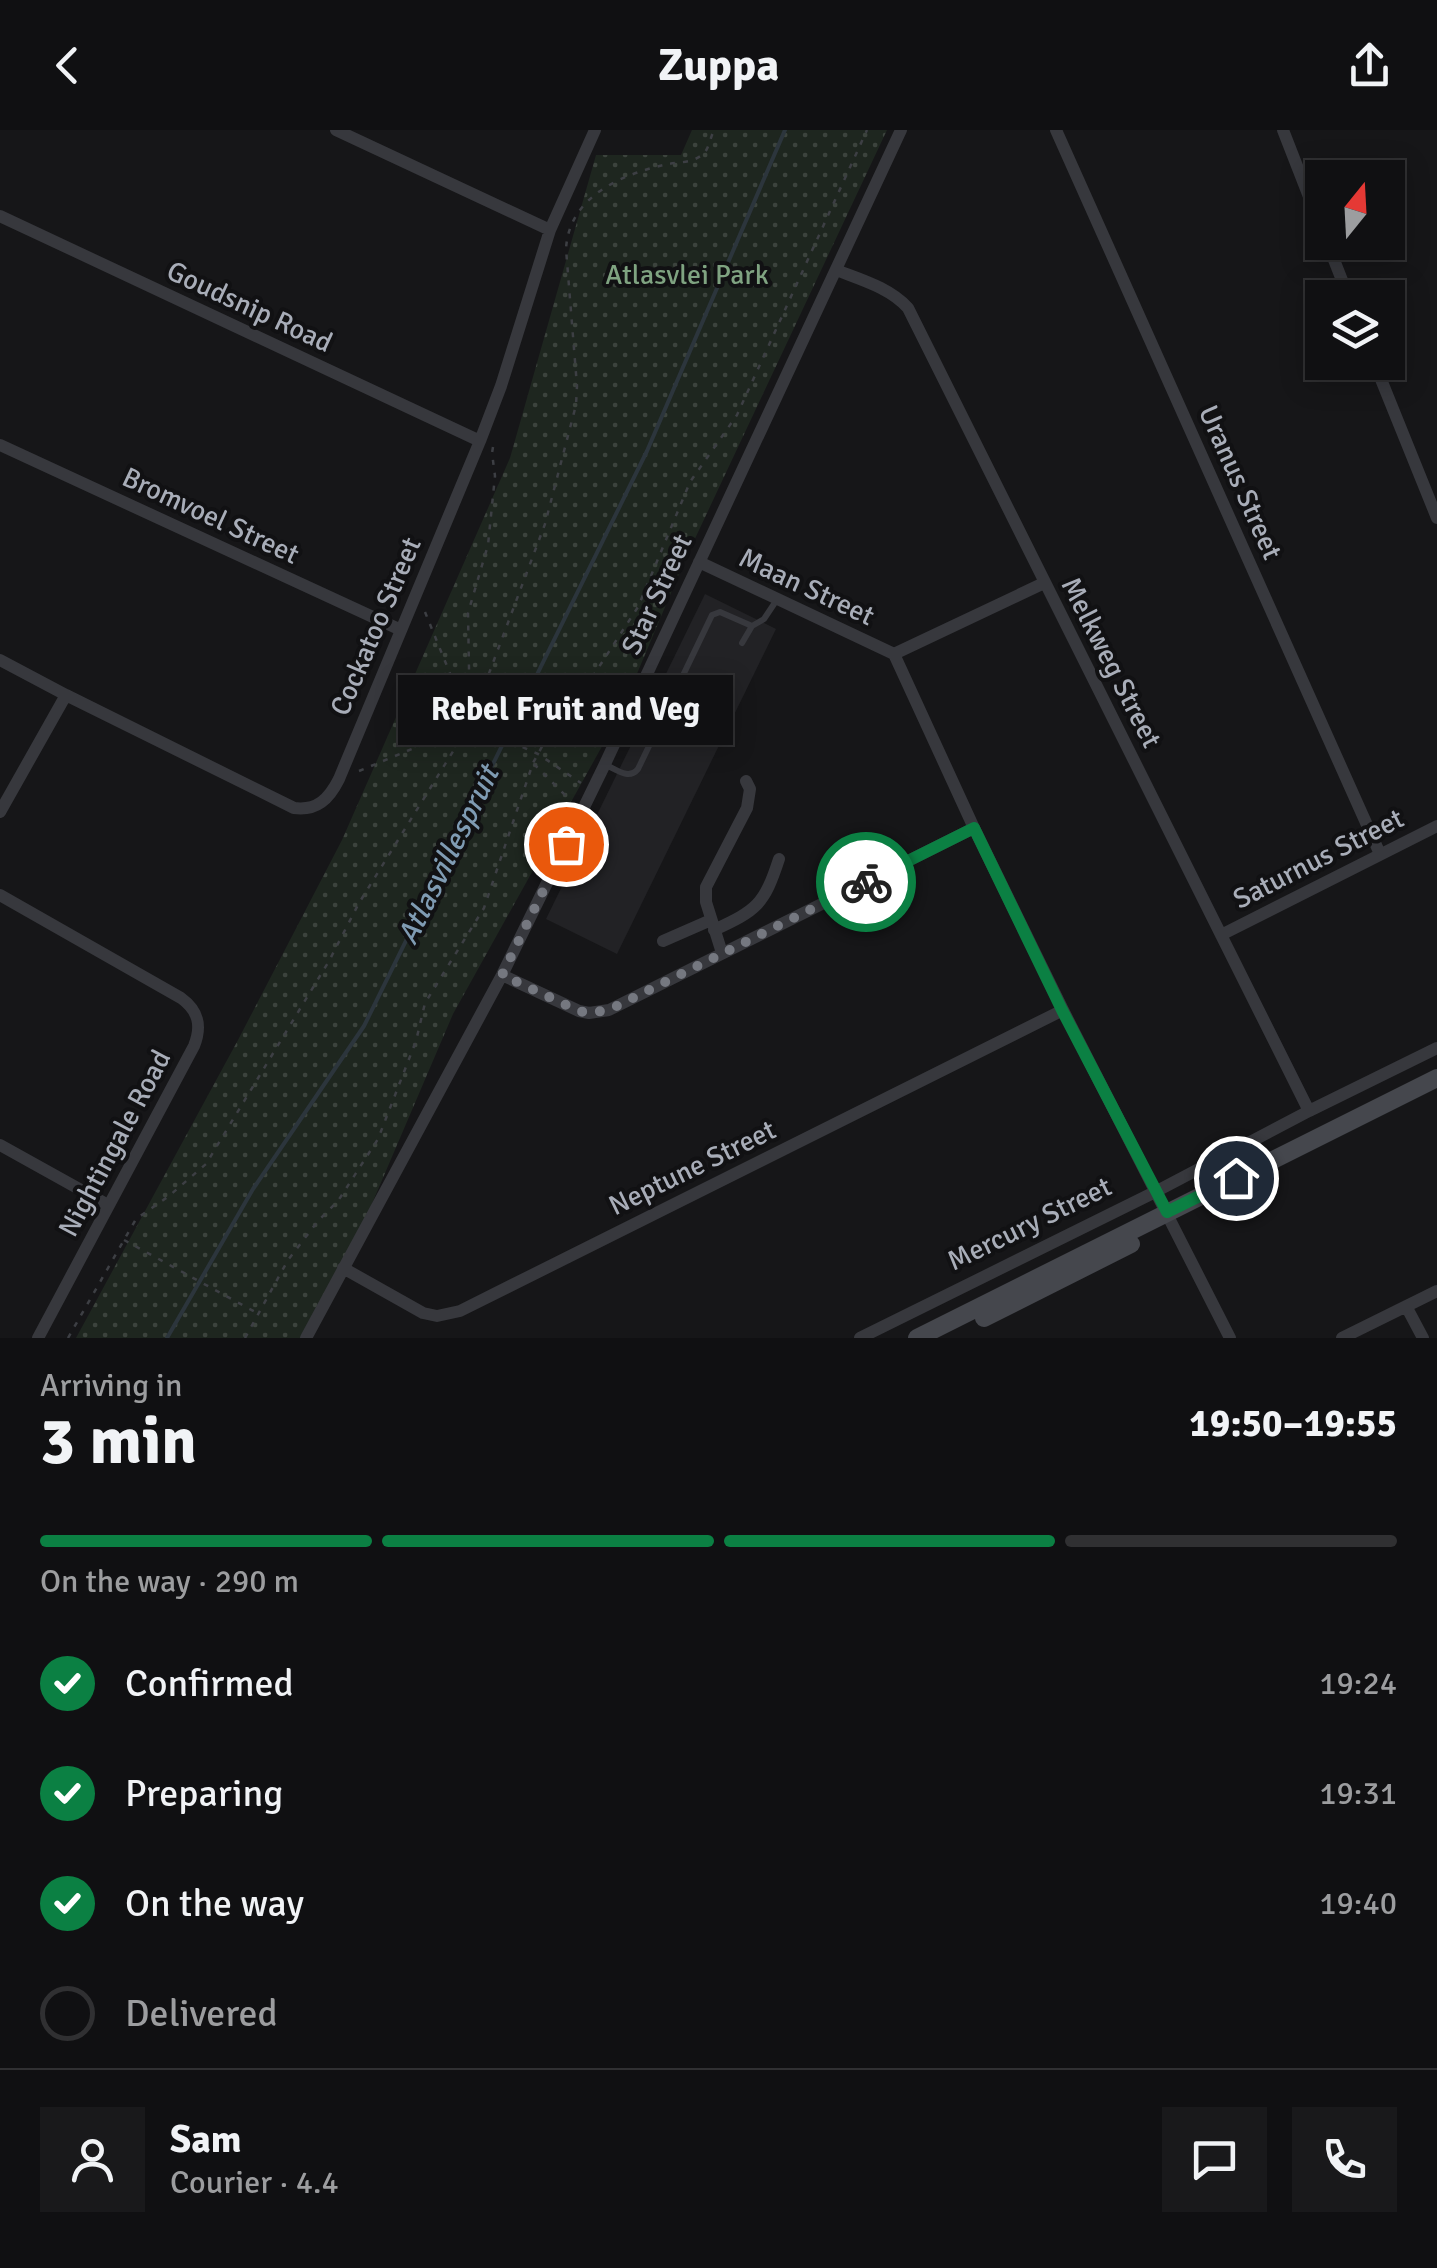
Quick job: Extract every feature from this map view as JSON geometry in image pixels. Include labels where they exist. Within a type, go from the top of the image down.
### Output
[{"type":"street","points":[[336,130],[550,230]]},
{"type":"street","name":"Cockatoo Street","points":[[0,660],[294,808],[321,804],[330,796],[480,441],[550,230],[595,130]]},
{"type":"street","name":"Star Street","points":[[306,1338],[502,975],[605,764],[901,130]]},
{"type":"street","name":"Uranus Street","points":[[1056,130],[1380,854]]},
{"type":"street","points":[[1283,130],[1305,186]]},
{"type":"street","name":"Goudsnip Road","points":[[0,216],[480,441]]},
{"type":"street","name":"Melkweg Street","points":[[836,270],[886,290],[908,308],[1309,1110]]},
{"type":"street","points":[[1381,380],[1437,518]]},
{"type":"street","name":"Bromvoel Street","points":[[0,445],[401,630]]},
{"type":"street","name":"Maan Street","points":[[698,562],[894,654],[1062,1010],[1230,1338]]},
{"type":"street","name":"Maan Street","points":[[894,654],[1044,584]]},
{"type":"street","points":[[0,812],[66,695]]},
{"type":"street","points":[[722,953],[706,902],[706,887],[747,808],[750,789],[746,781]]},
{"type":"street","name":"Saturnus Street","points":[[1221,935],[1437,826]]},
{"type":"street","points":[[502,975],[579,1011],[609,1010],[974,828]]},
{"type":"street","points":[[663,941],[749,914],[770,887],[779,859]]},
{"type":"street","name":"Nightingale Road","points":[[0,896],[182,998],[192,1006],[199,1027],[196,1041],[38,1338]]},
{"type":"street","name":"Neptune Street","points":[[343,1268],[423,1313],[437,1316],[460,1311],[1062,1010]]},
{"type":"street","name":"Mercury Street","points":[[860,1338],[1437,1048]]},
{"type":"street","name":"Mercury Street","points":[[944,1338],[1437,1078]]},
{"type":"street","name":"Mercury Street","points":[[917,1338],[1437,1089]]},
{"type":"street","points":[[0,1145],[108,1204]]},
{"type":"street","points":[[1342,1338],[1437,1291]]},
{"type":"street","points":[[1406,1306],[1423,1338]]},
{"type":"lane","points":[[742,643],[777,599]]},
{"type":"lane","points":[[605,764],[628,775],[638,769],[712,616],[720,612],[752,626]]},
{"type":"path","points":[[68,1338],[136,1219],[206,1164],[329,961],[359,903],[470,724],[545,524],[576,405],[567,229],[586,202],[602,188],[669,164],[688,162],[705,152],[714,130]]},
{"type":"path","points":[[245,1338],[288,1260],[338,1200],[378,1140],[416,1041],[426,1003],[484,908],[533,763],[638,607],[690,482],[737,415],[868,130]]},
{"type":"path","points":[[470,724],[468,614],[488,545],[494,476],[492,452]]},
{"type":"path","points":[[417,592],[470,724]]},
{"type":"path","points":[[339,779],[470,724],[538,754],[592,790]]},
{"type":"path","points":[[544,744],[621,730]]},
{"type":"path","points":[[533,763],[582,812]]},
{"type":"path","points":[[124,1240],[258,1314]]},
{"type":"shaded area","points":[[705,594],[776,629],[617,954],[546,919]]},
{"type":"green space","name":"Atlasvlei Park","points":[[692,130],[887,130],[684,562],[620,714],[453,1014],[356,1241],[302,1338],[76,1338],[342,840],[510,458],[596,155],[681,155]]},
{"type":"waterway","name":"Atlasvillespruit","points":[[167,1338],[253,1189],[364,1026],[647,451],[785,130]]},
{"type":"way so far","points":[[566,844],[502,975],[589,1013],[609,1010],[866,882]]},
{"type":"place","name":"Rebel Fruit and Veg","points":[[566,844]]},
{"type":"route","points":[[866,882],[974,828],[1062,1010],[1167,1212],[1236,1178]]}]
